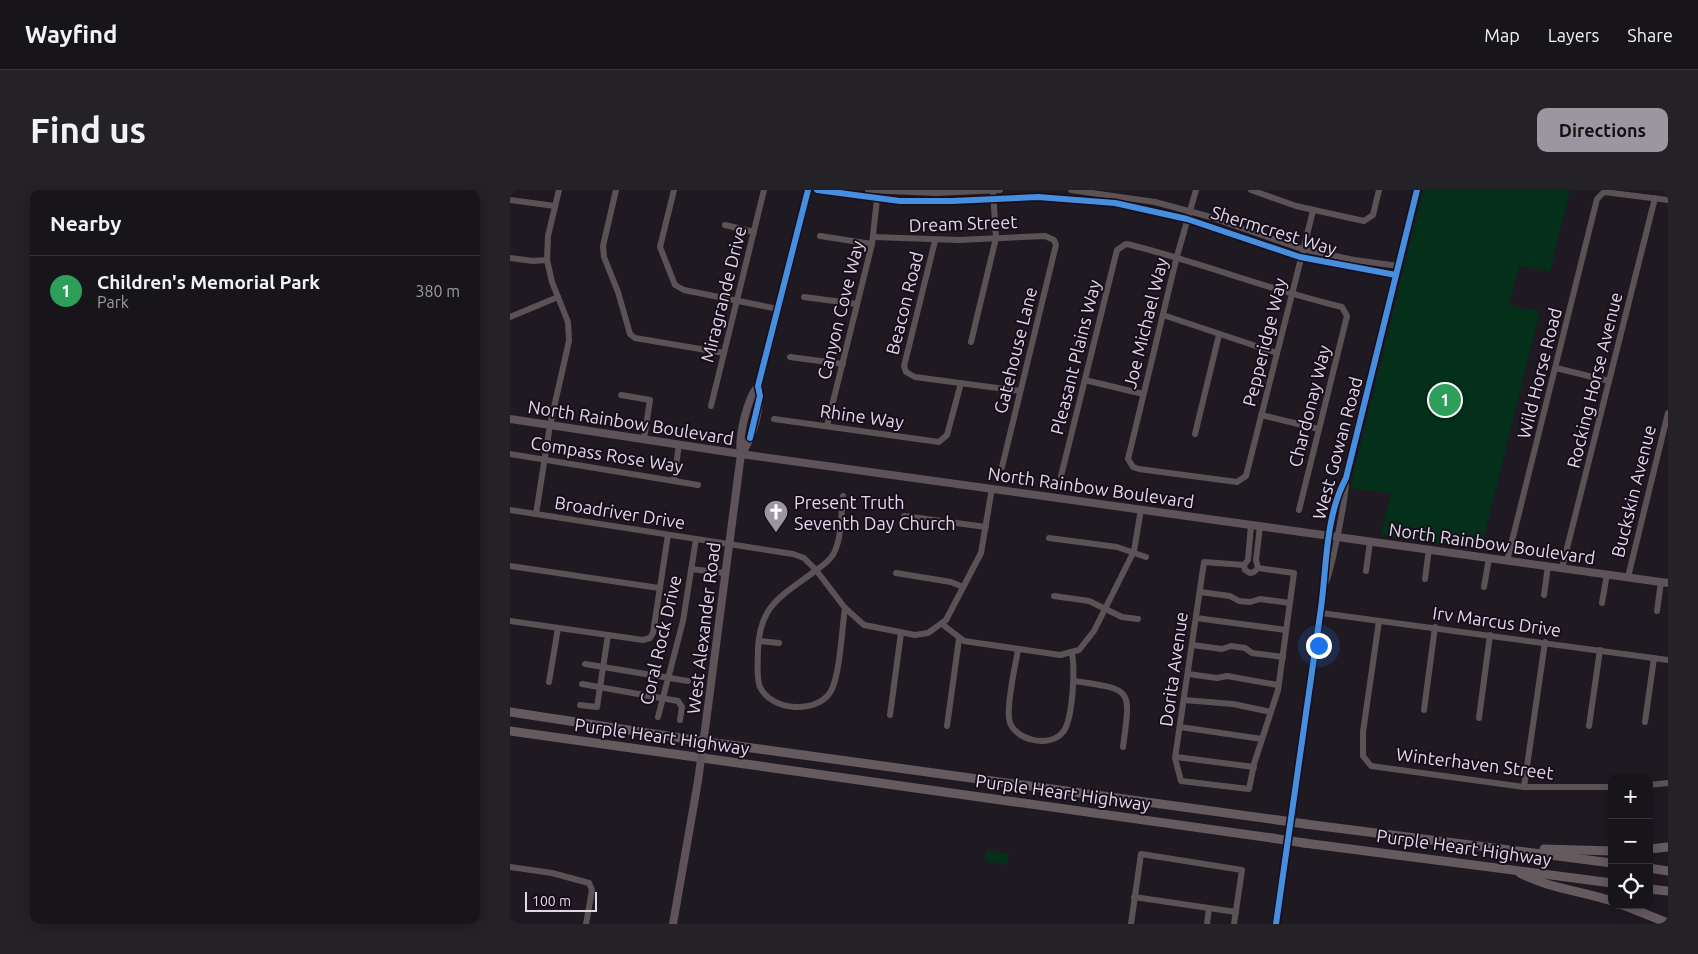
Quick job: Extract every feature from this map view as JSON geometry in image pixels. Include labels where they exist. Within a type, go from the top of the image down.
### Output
[{"type":"highway","name":"Purple Heart Highway","points":[[510,712],[704,742],[1608,863]]},
{"type":"highway","name":"Purple Heart Highway","points":[[510,731],[1272,838],[1608,882]]},
{"type":"highway","points":[[510,735],[525,734]]},
{"type":"highway","points":[[1472,845],[1608,851]]},
{"type":"highway","points":[[1653,849],[1668,847]]},
{"type":"highway","points":[[1653,869],[1668,871]]},
{"type":"highway","points":[[1513,870],[1533,880],[1608,900]]},
{"type":"highway","points":[[1653,889],[1668,891]]},
{"type":"highway","points":[[1633,909],[1668,923]]},
{"type":"main road","name":"West Alexander Road","points":[[673,924],[698,781],[741,454],[740,441],[752,394],[758,386],[808,190]]},
{"type":"main road","name":"North Rainbow Boulevard","points":[[510,419],[741,454],[1664,582]]},
{"type":"street","points":[[536,514],[550,425],[569,336],[568,322],[549,272],[548,260],[548,236],[559,190]]},
{"type":"street","points":[[616,190],[603,246],[604,256],[618,292],[630,334],[635,338],[724,353]]},
{"type":"street","points":[[674,190],[660,247],[678,288],[778,309]]},
{"type":"street","name":"Miragrande Drive","points":[[712,406],[764,190]]},
{"type":"street","name":"Shermcrest Way","points":[[816,190],[877,200],[936,202],[1074,198],[1130,205],[1187,218],[1300,257],[1396,275]]},
{"type":"street","points":[[868,190],[936,192],[1000,190]]},
{"type":"street","points":[[971,342],[996,238],[993,190]]},
{"type":"street","points":[[1074,190],[1074,198]]},
{"type":"street","name":"Shermcrest Way","points":[[1074,190],[1138,199],[1190,211],[1302,249],[1354,260],[1399,266]]},
{"type":"street","name":"Joe Michael Way","points":[[1196,190],[1177,256],[1128,459],[1130,464],[1139,469],[1237,482],[1242,480]]},
{"type":"street","points":[[1251,190],[1263,192],[1313,211],[1364,221],[1370,219],[1373,215],[1379,190]]},
{"type":"street","name":"West Gowan Road","points":[[1276,924],[1321,613],[1323,578],[1341,487],[1346,478],[1417,190]]},
{"type":"street","points":[[936,192],[936,202]]},
{"type":"street","name":"Wild Horse Road","points":[[1508,561],[1597,199],[1604,192],[1655,198]]},
{"type":"street","points":[[1655,198],[1668,200]]},
{"type":"street","name":"Rocking Horse Avenue","points":[[1562,568],[1655,198]]},
{"type":"street","points":[[510,200],[555,206]]},
{"type":"street","name":"Canyon Cove Way","points":[[827,426],[873,241],[877,200]]},
{"type":"street","name":"Pepperidge Way","points":[[1242,480],[1246,476],[1313,211]]},
{"type":"street","points":[[725,225],[754,232]]},
{"type":"street","name":"Dream Street","points":[[820,236],[873,241],[935,241],[1045,236],[1054,240]]},
{"type":"street","name":"Gatehouse Lane","points":[[1002,468],[1056,245],[1054,240]]},
{"type":"street","name":"Beacon Road","points":[[935,241],[904,366],[906,372],[915,377],[961,383]]},
{"type":"street","name":"Pleasant Plains Way","points":[[1061,476],[1117,250],[1121,246],[1131,245],[1177,256]]},
{"type":"street","points":[[1177,256],[1291,295]]},
{"type":"street","points":[[510,258],[533,261],[548,260]]},
{"type":"street","name":"Chardonay Way","points":[[1291,295],[1342,307],[1347,316],[1300,510]]},
{"type":"street","points":[[804,296],[857,304]]},
{"type":"street","points":[[510,317],[558,297]]},
{"type":"street","points":[[1163,315],[1277,353]]},
{"type":"street","points":[[1195,434],[1219,335]]},
{"type":"street","points":[[790,357],[843,364]]},
{"type":"street","points":[[1556,368],[1609,381]]},
{"type":"street","points":[[1085,380],[1143,394]]},
{"type":"street","points":[[961,383],[1020,392]]},
{"type":"street","name":"Rhine Way","points":[[774,419],[939,442],[947,435],[961,383]]},
{"type":"street","points":[[621,395],[650,400],[644,439]]},
{"type":"street","name":"Buckskin Avenue","points":[[1628,577],[1668,413]]},
{"type":"street","points":[[1261,415],[1319,429]]},
{"type":"street","points":[[674,480],[679,444]]},
{"type":"street","points":[[1660,446],[1668,447]]},
{"type":"street","name":"Compass Rose Way","points":[[510,454],[698,485]]},
{"type":"street","points":[[992,488],[980,553],[942,624],[959,639],[1018,650],[1060,655],[1072,654],[1088,642],[1134,551],[1141,509]]},
{"type":"street","points":[[843,496],[834,552],[816,570],[779,598],[767,610],[763,619],[759,641],[759,683],[766,696],[782,704],[800,706],[821,702],[832,690],[845,608]]},
{"type":"street","name":"Broadriver Drive","points":[[510,510],[793,554],[804,558],[816,570],[845,608],[864,625],[901,634],[915,635],[928,633],[942,624]]},
{"type":"street","points":[[904,516],[986,527]]},
{"type":"street","points":[[1251,525],[1248,560],[1244,565],[1245,570],[1250,573],[1258,568]]},
{"type":"street","points":[[1258,568],[1256,560],[1260,526]]},
{"type":"street","points":[[510,620],[643,640],[650,638],[668,535]]},
{"type":"street","points":[[1049,538],[1134,551],[1146,557]]},
{"type":"street","name":"Coral Rock Drive","points":[[658,717],[684,621],[696,539]]},
{"type":"street","points":[[1366,570],[1370,542]]},
{"type":"street","points":[[1425,579],[1429,549]]},
{"type":"street","points":[[1484,587],[1489,558]]},
{"type":"street","name":"Dorita Avenue","points":[[1244,565],[1204,562],[1176,757],[1181,781],[1249,789],[1254,767]]},
{"type":"street","points":[[510,566],[660,588]]},
{"type":"street","points":[[1544,595],[1548,566]]},
{"type":"street","points":[[1176,757],[1254,767],[1278,685],[1294,573],[1258,568]]},
{"type":"street","points":[[691,569],[724,573]]},
{"type":"street","points":[[896,573],[951,582],[963,587]]},
{"type":"street","points":[[1602,603],[1607,574]]},
{"type":"street","points":[[1657,611],[1664,582]]},
{"type":"street","points":[[1200,592],[1230,596],[1239,601],[1250,602],[1260,599],[1290,603]]},
{"type":"street","points":[[1054,596],[1089,602],[1106,608],[1122,617],[1138,619]]},
{"type":"street","name":"Irv Marcus Drive","points":[[1321,613],[1668,660]]},
{"type":"street","points":[[1196,618],[1286,630]]},
{"type":"street","name":"Winterhaven Street","points":[[1379,621],[1363,732],[1363,756],[1371,766],[1524,787],[1608,787]]},
{"type":"street","points":[[1424,710],[1435,627]]},
{"type":"street","points":[[549,682],[558,628]]},
{"type":"street","points":[[890,715],[901,634]]},
{"type":"street","points":[[580,705],[597,707],[608,635]]},
{"type":"street","points":[[1479,718],[1490,635]]},
{"type":"street","points":[[947,726],[959,639]]},
{"type":"street","points":[[759,641],[778,642]]},
{"type":"street","points":[[1524,787],[1545,642]]},
{"type":"street","points":[[1192,645],[1222,649],[1231,646],[1282,657]]},
{"type":"street","points":[[1018,650],[1008,717],[1012,730],[1021,736],[1047,740],[1058,736],[1066,728],[1075,670],[1072,654]]},
{"type":"street","points":[[1589,726],[1600,650]]},
{"type":"street","points":[[1645,722],[1654,658]]},
{"type":"street","points":[[585,664],[688,681]]},
{"type":"street","points":[[1188,674],[1217,678],[1227,676],[1278,685]]},
{"type":"street","points":[[1074,681],[1114,687],[1122,692],[1128,703],[1123,747]]},
{"type":"street","points":[[582,684],[681,703],[680,720]]},
{"type":"street","points":[[1184,700],[1233,704],[1271,712]]},
{"type":"street","points":[[1180,727],[1262,739]]},
{"type":"street","points":[[1653,785],[1668,783]]},
{"type":"street","points":[[1130,924],[1141,854],[1242,870],[1234,924]]},
{"type":"street","points":[[510,867],[568,876],[590,884],[592,890],[586,924]]},
{"type":"street","points":[[1134,897],[1236,912]]},
{"type":"street","points":[[1207,924],[1209,908]]},
{"type":"green space","points":[[1423,190],[1570,190],[1550,272],[1522,265],[1519,267],[1509,303],[1511,307],[1540,311],[1481,549],[1381,535],[1391,493],[1350,488]]},
{"type":"green space","points":[[986,851],[1009,854],[1007,865],[985,861]]},
{"type":"cycle path","points":[[750,438],[760,396],[758,386],[808,190]]},
{"type":"cycle path","points":[[817,190],[900,201],[952,201],[1038,197],[1115,203],[1187,219],[1300,257],[1396,275]]},
{"type":"cycle path","points":[[1276,924],[1320,615],[1330,528],[1339,494],[1346,478],[1417,190]]},
{"type":"place","name":"Children's Memorial Park","points":[[1445,400]]},
{"type":"place","name":"Present Truth Seventh Day Church","points":[[776,533]]}]
